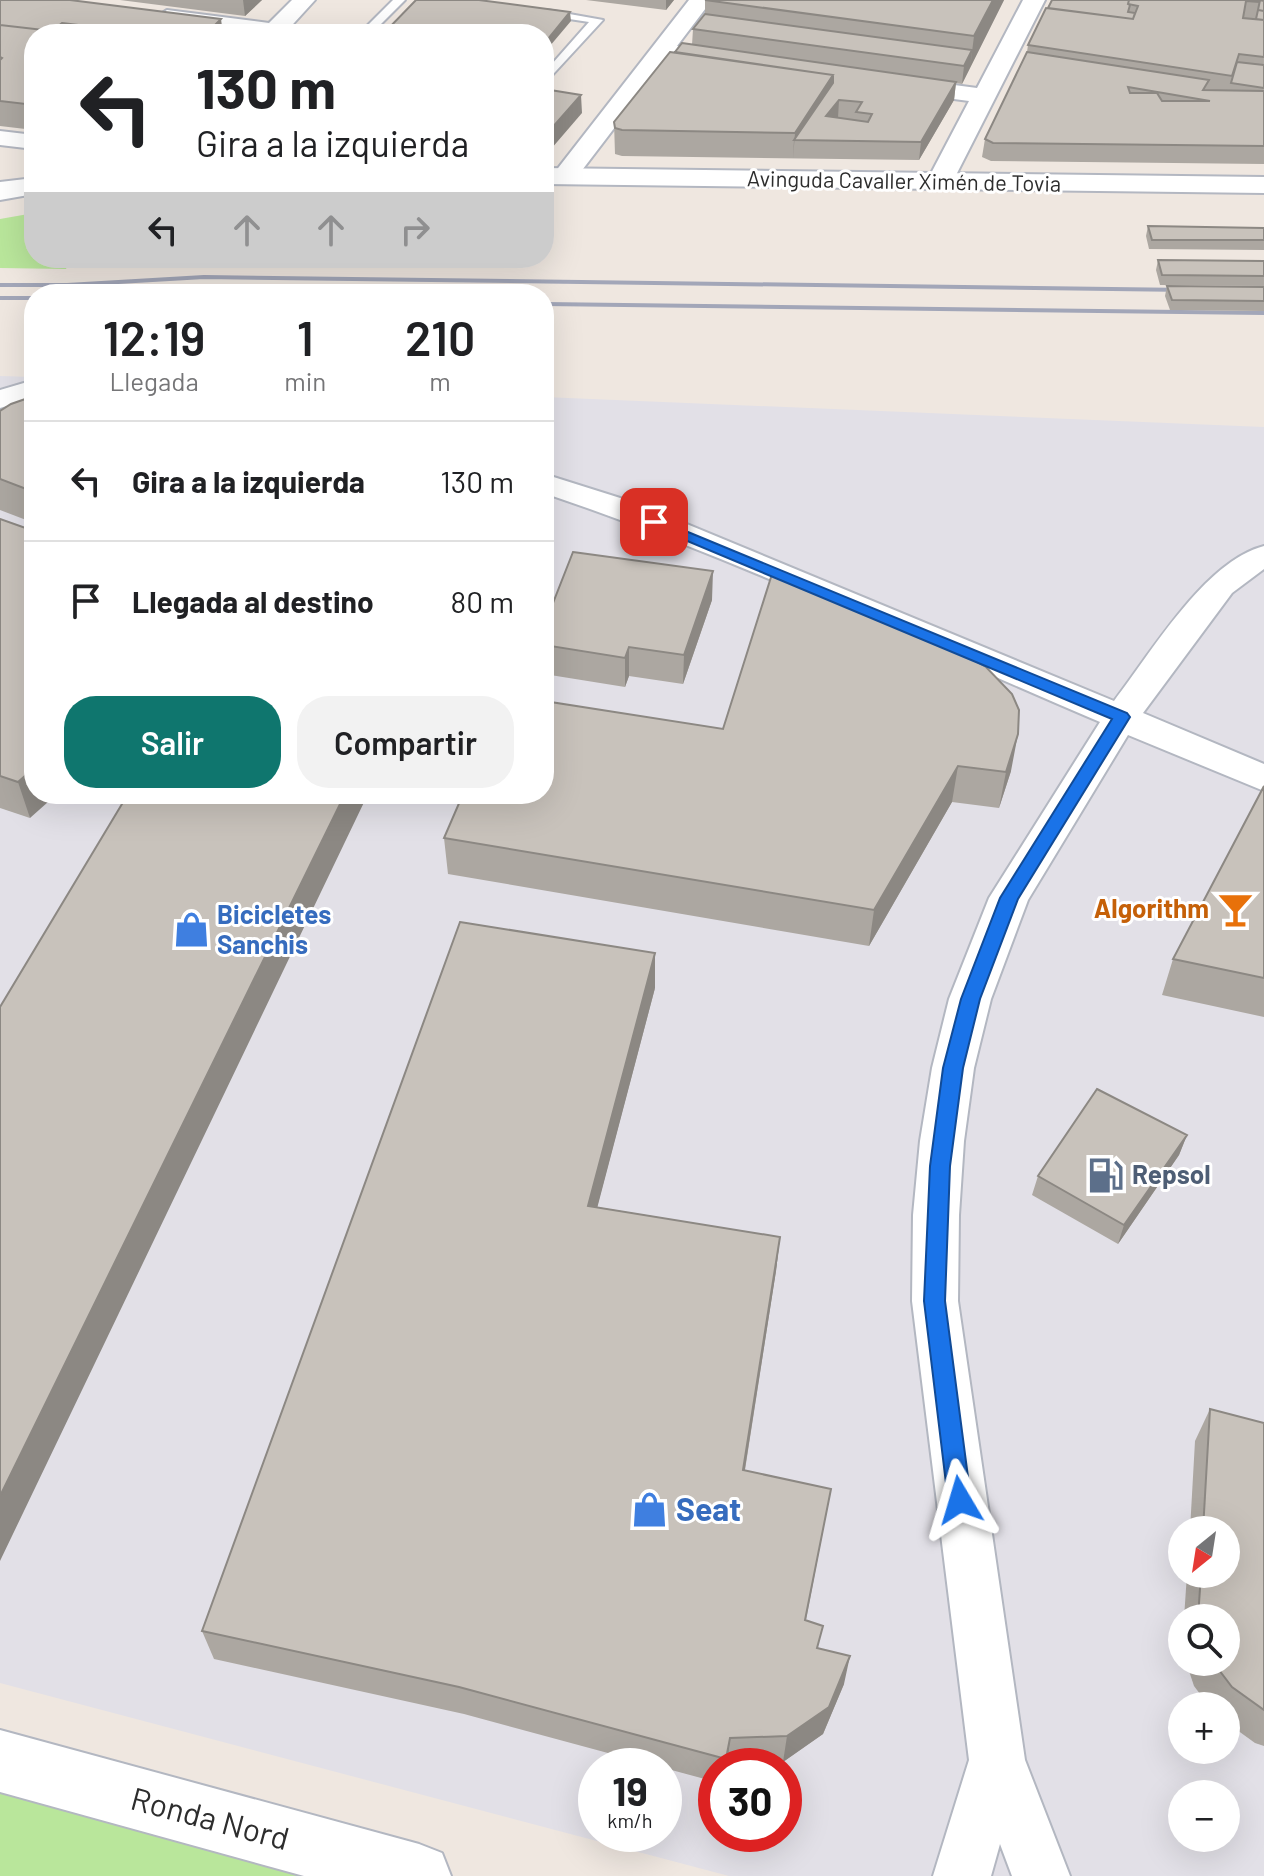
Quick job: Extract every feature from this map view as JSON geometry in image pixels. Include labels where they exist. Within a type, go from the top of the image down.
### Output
[{"type":"street","points":[[280,24],[304,0]]},
{"type":"street","points":[[554,176],[701,0]]},
{"type":"street","points":[[940,181],[1034,0]]},
{"type":"street","points":[[138,14],[212,24]]},
{"type":"street","points":[[661,51],[753,64]]},
{"type":"street","points":[[877,81],[985,96]]},
{"type":"street","points":[[0,138],[24,141]]},
{"type":"street","name":"Avinguda Cavaller Ximén de Tovia","points":[[554,176],[1264,185]]},
{"type":"street","points":[[0,191],[24,187]]},
{"type":"street","points":[[0,399],[24,392]]},
{"type":"street","points":[[554,486],[625,510],[741,557],[1264,778]]},
{"type":"street","points":[[1041,1876],[997,1760],[935,1301],[936,1215],[942,1141],[953,1068],[970,999],[1009,898],[1121,717],[1220,586],[1241,568],[1264,556]]},
{"type":"street","points":[[962,1876],[997,1760]]},
{"type":"street","name":"Ronda Nord","points":[[0,1761],[419,1876]]},
{"type":"lane","points":[[375,24],[399,0]]},
{"type":"lane","points":[[528,10],[597,20],[554,69]]},
{"type":"shaded area","points":[[0,376],[24,377],[24,804],[554,804],[554,397],[1264,427],[1264,1876],[729,1876],[638,1852],[682,1852],[682,1748],[578,1748],[578,1836],[0,1683]]},
{"type":"green space","points":[[24,215],[24,268],[66,269],[0,268],[0,219]]},
{"type":"green space","points":[[0,1789],[323,1876],[0,1876]]},
{"type":"building","points":[[0,0],[70,0],[221,19],[216,24],[62,23],[24,24],[24,28],[0,25]]},
{"type":"building","points":[[416,0],[479,0],[570,12],[554,32],[554,24],[393,24]]},
{"type":"building","points":[[705,0],[993,0],[974,36]]},
{"type":"building","points":[[1052,0],[1129,0],[1128,12],[1135,13],[1133,19],[1048,8]]},
{"type":"building","points":[[1129,0],[1260,0],[1246,1],[1243,18],[1264,20],[1264,57],[1239,54],[1232,76],[1028,45],[1046,8],[1133,19],[1138,6],[1128,4]]},
{"type":"building","points":[[1260,0],[1264,1],[1264,11],[1258,10]]},
{"type":"building","points":[[1258,10],[1264,11],[1264,20],[1256,19]]},
{"type":"building","points":[[705,14],[972,50],[964,66],[693,29]]},
{"type":"building","points":[[0,25],[24,28],[24,104],[0,101]]},
{"type":"building","points":[[682,43],[956,82],[921,142],[794,140],[833,83],[833,75],[675,52]],"holes":[[[839,100],[862,102],[856,112],[872,114],[868,122],[826,116]]]},
{"type":"building","points":[[670,52],[833,75],[795,133],[615,128],[614,122]]},
{"type":"building","points":[[1027,52],[1209,80],[1203,90],[1264,91],[1264,146],[993,143],[985,139]],"holes":[[[1128,87],[1210,101],[1162,101],[1157,93],[1130,93]]]},
{"type":"building","points":[[1237,62],[1264,65],[1264,88],[1231,83]]},
{"type":"building","points":[[554,91],[581,95],[554,126]]},
{"type":"building","points":[[1148,226],[1264,228],[1264,240],[1152,240]]},
{"type":"building","points":[[1158,260],[1264,261],[1264,276],[1162,275]]},
{"type":"building","points":[[1167,286],[1264,287],[1264,301],[1172,300]]},
{"type":"building","points":[[24,399],[24,488],[0,479],[0,411]]},
{"type":"building","points":[[0,519],[24,527],[24,777],[18,782],[0,776]]},
{"type":"building","points":[[573,552],[713,571],[684,655],[629,647],[625,658],[554,647],[554,600]]},
{"type":"building","points":[[772,574],[950,647],[986,667],[1012,694],[1019,710],[1018,734],[1006,772],[958,766],[874,910],[444,838],[459,804],[554,804],[554,703],[723,729]]},
{"type":"building","name":"Algorithm","points":[[1264,786],[1264,978],[1173,959]]},
{"type":"building","name":"Bicicletes Sanchis","points":[[122,804],[340,804],[0,1496],[0,1007]]},
{"type":"building","points":[[460,922],[655,953],[588,1206],[780,1237],[743,1470],[831,1489],[805,1620],[823,1626],[817,1648],[850,1656],[829,1707],[787,1736],[730,1738],[728,1748],[698,1748],[698,1751],[459,1687],[202,1631]]},
{"type":"building","name":"Repsol","points":[[1097,1089],[1187,1135],[1124,1225],[1038,1176]]},
{"type":"building","points":[[1210,1409],[1264,1423],[1264,1710],[1232,1687],[1224,1676],[1240,1676],[1240,1604],[1199,1604],[1200,1588],[1240,1588],[1240,1516],[1204,1516]]},
{"type":"railway","points":[[84,284],[204,277],[1188,290]]},
{"type":"railway","points":[[0,285],[24,285]]},
{"type":"railway","points":[[0,298],[24,298]]},
{"type":"railway","points":[[554,304],[1264,313]]},
{"type":"place","name":"Algorithm","points":[[1235,909]]},
{"type":"place","name":"Bicicletes Sanchis","points":[[191,930]]},
{"type":"place","name":"Repsol","points":[[1106,1175]]},
{"type":"place","name":"Seat","points":[[650,1510]]},
{"type":"route","points":[[654,522],[1121,717],[1009,898],[970,999],[953,1068],[942,1141],[936,1215],[935,1301],[960,1500]]}]
